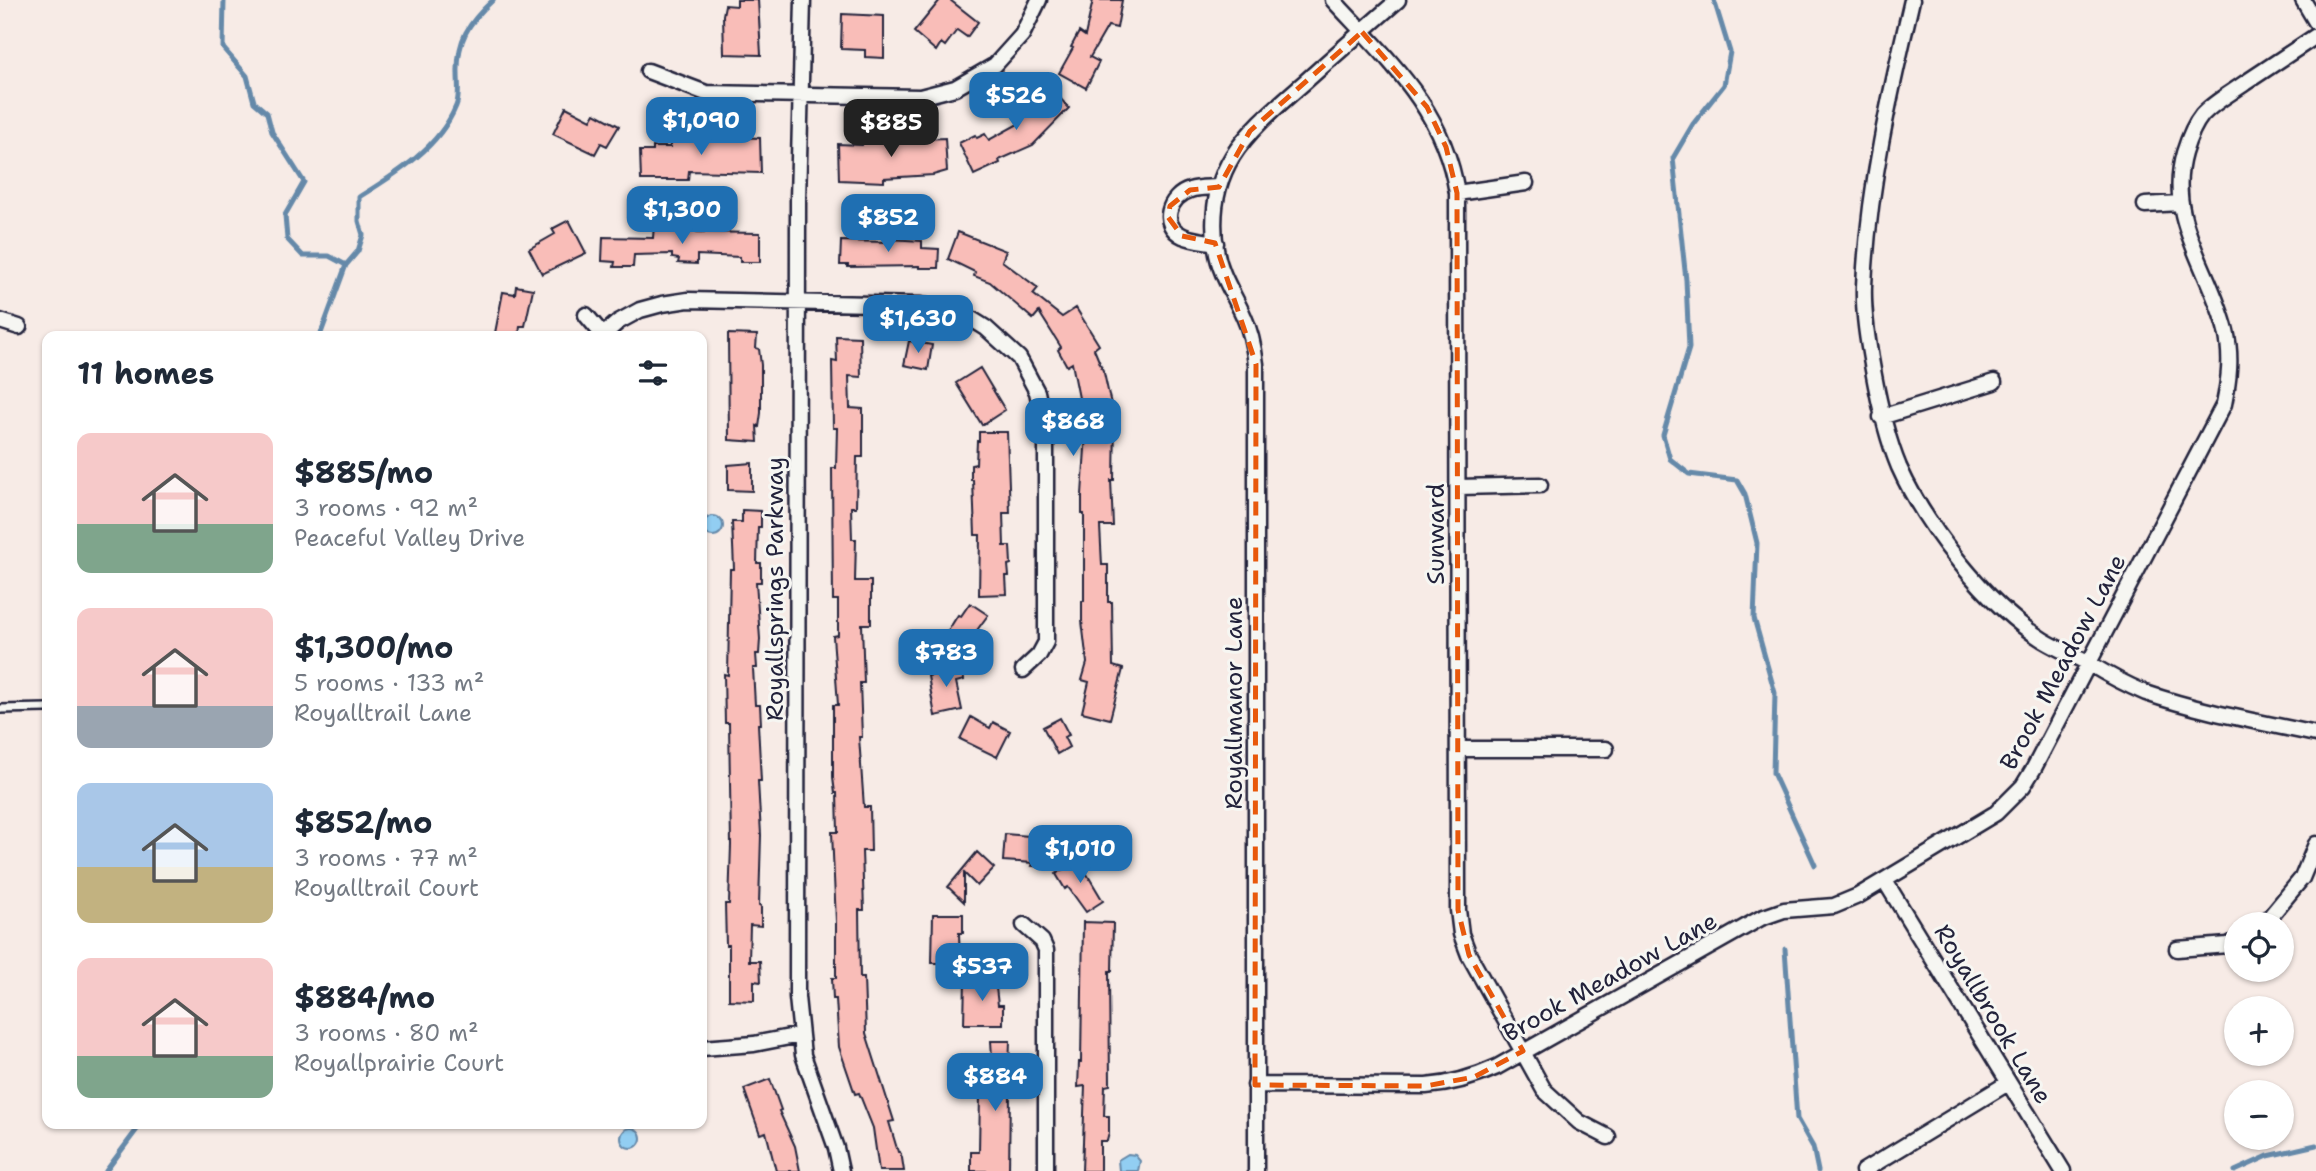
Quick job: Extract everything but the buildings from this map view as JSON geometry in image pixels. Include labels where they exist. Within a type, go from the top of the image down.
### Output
[{"type":"street","name":"Royallsprings Parkway","points":[[803,0],[798,301],[797,965],[800,1035],[810,1077],[836,1149],[841,1171]]},
{"type":"street","points":[[648,71],[706,93],[920,97],[955,88],[986,72],[1006,55],[1027,27],[1039,0]]},
{"type":"street","name":"Sunward","points":[[1333,0],[1415,90],[1427,107],[1446,147],[1457,193],[1458,910],[1461,934],[1469,955],[1544,1090],[1579,1122],[1608,1137]]},
{"type":"street","name":"Royallmanor Lane","points":[[1255,1171],[1256,364],[1249,328],[1222,273],[1214,225],[1218,187],[1228,162],[1250,131],[1398,0]]},
{"type":"street","points":[[1912,0],[1871,200],[1864,289],[1869,348],[1881,417],[1910,489],[1941,538],[1980,586],[2043,640],[2144,692],[2316,734]]},
{"type":"street","points":[[2303,0],[2316,22]]},
{"type":"street","name":"Brook Meadow Lane","points":[[1255,1084],[1426,1086],[1452,1084],[1486,1072],[1761,918],[1784,910],[1834,906],[1858,896],[1996,813],[2011,800],[2034,768],[2216,424],[2224,404],[2230,357],[2227,332],[2189,239],[2180,203],[2179,178],[2190,136],[2202,115],[2217,102],[2316,36]]},
{"type":"street","points":[[1457,193],[1526,183]]},
{"type":"street","points":[[1216,243],[1182,236],[1172,227],[1168,217],[1170,206],[1179,196],[1190,190],[1218,187]]},
{"type":"street","points":[[2145,205],[2180,203]]},
{"type":"street","points":[[609,331],[628,316],[662,304],[688,300],[798,301],[921,305],[950,310],[976,321],[998,337],[1025,368],[1037,392],[1046,432],[1046,642],[1039,655],[1023,670]]},
{"type":"street","points":[[586,315],[599,331]]},
{"type":"street","points":[[0,321],[19,327]]},
{"type":"street","points":[[1881,417],[1994,382]]},
{"type":"street","points":[[1459,487],[1540,485]]},
{"type":"street","points":[[1458,749],[1606,749]]},
{"type":"street","points":[[2274,912],[2302,878],[2316,844]]},
{"type":"street","name":"Royallbrook Lane","points":[[1885,881],[2063,1171]]},
{"type":"street","points":[[1024,925],[1042,941],[1046,950],[1046,1171]]},
{"type":"street","points":[[2177,949],[2224,945]]},
{"type":"street","points":[[707,1048],[754,1044],[800,1035]]},
{"type":"street","points":[[1863,1171],[2008,1083]]},
{"type":"lane","points":[[0,709],[42,708]]},
{"type":"highlighted area","points":[[1362,32],[1427,107],[1446,147],[1457,193],[1458,910],[1469,955],[1523,1051],[1474,1077],[1426,1086],[1255,1085],[1256,364],[1215,243],[1182,236],[1168,217],[1170,206],[1190,190],[1219,187],[1250,131]]},
{"type":"water","points":[[713,516],[722,522],[720,533],[713,536],[707,534],[707,518]]},
{"type":"water","points":[[627,1129],[635,1129],[640,1134],[640,1142],[635,1147],[627,1147],[622,1142],[622,1134]]},
{"type":"water","points":[[1128,1154],[1135,1155],[1140,1161],[1138,1171],[1119,1171],[1118,1160]]},
{"type":"waterway","points":[[224,0],[223,48],[247,76],[254,102],[267,113],[272,132],[304,182],[285,215],[287,239],[303,256],[329,256],[346,265]]},
{"type":"waterway","points":[[322,331],[346,265],[358,251],[363,235],[359,221],[359,197],[415,159],[439,135],[458,99],[458,62],[462,42],[477,16],[493,0]]},
{"type":"waterway","points":[[1714,0],[1730,52],[1724,85],[1693,124],[1673,158],[1686,280],[1689,348],[1663,435],[1670,459],[1689,474],[1737,480],[1745,494],[1757,543],[1754,618],[1775,693],[1773,773],[1815,865]]},
{"type":"waterway","points":[[1785,949],[1797,1119],[1813,1147],[1818,1171]]},
{"type":"waterway","points":[[106,1171],[137,1129]]},
{"type":"waterway","points":[[2235,1171],[2268,1156],[2316,1145]]}]
